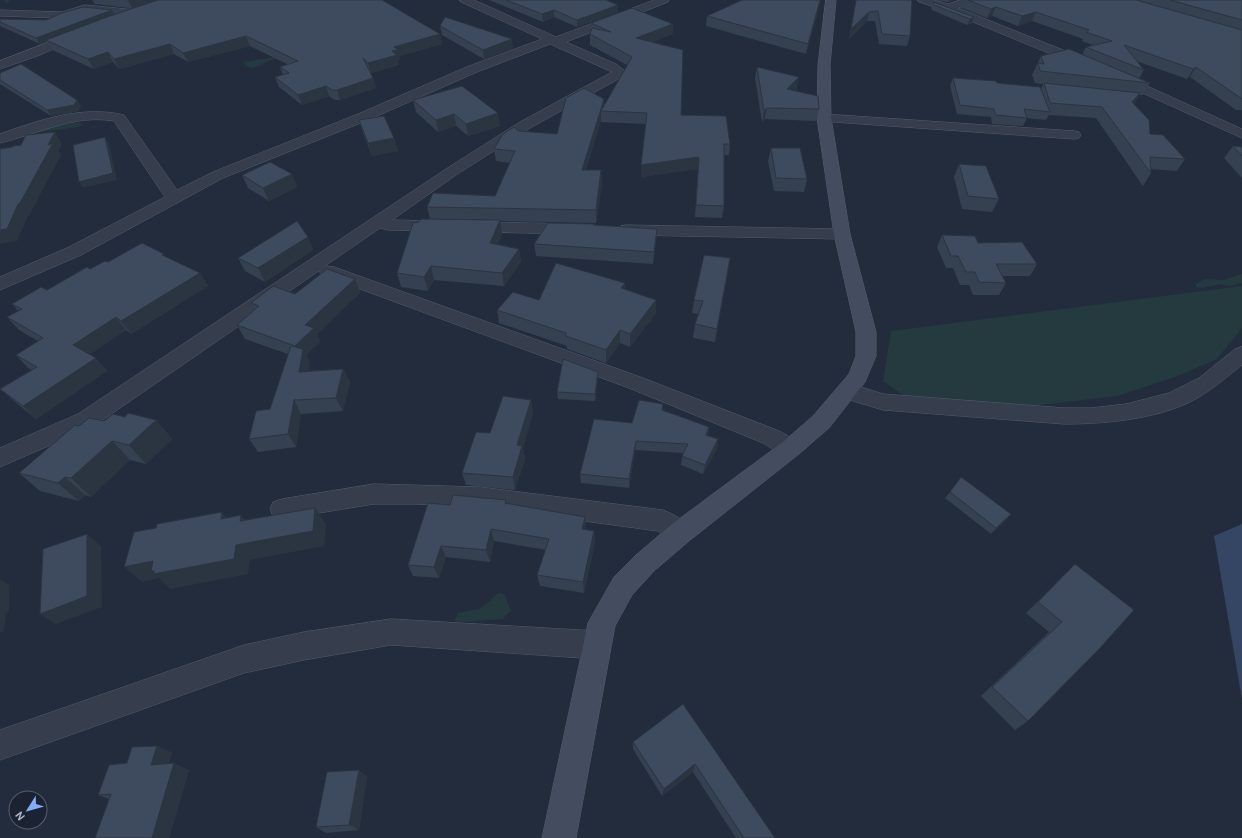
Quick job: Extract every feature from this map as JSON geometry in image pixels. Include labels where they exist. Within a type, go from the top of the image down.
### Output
[{"type":"main road","points":[[559,838],[602,623],[623,586],[645,563],[680,533],[790,448],[821,422],[858,377],[866,356],[866,332],[842,234],[824,118],[824,65],[831,0]]},
{"type":"street","points":[[0,458],[86,420],[451,172],[525,125],[618,74],[619,71],[612,67],[552,41],[465,0]]},
{"type":"street","points":[[0,284],[75,251],[218,175],[363,117],[474,69],[664,0]]},
{"type":"street","points":[[923,0],[948,8],[1094,67]]},
{"type":"street","points":[[948,8],[970,0]]},
{"type":"street","points":[[0,14],[62,15],[85,8],[136,13]]},
{"type":"street","points":[[110,22],[150,8]]},
{"type":"street","points":[[0,65],[36,52],[90,29]]},
{"type":"street","points":[[1107,72],[1242,134]]},
{"type":"street","points":[[1140,100],[1163,102],[1169,101]]},
{"type":"street","points":[[0,139],[73,118],[108,115],[118,118],[175,199]]},
{"type":"street","points":[[824,118],[1074,135]]},
{"type":"street","points":[[378,222],[388,225],[587,229]]},
{"type":"street","points":[[611,230],[842,234]]},
{"type":"street","points":[[312,266],[636,383],[771,437],[790,448]]},
{"type":"street","points":[[848,390],[883,402],[1064,416],[1091,416],[1126,412],[1175,400],[1206,383],[1242,354]]},
{"type":"street","points":[[282,509],[374,494],[480,496],[663,521],[680,533]]},
{"type":"street","points":[[0,745],[244,659],[304,646],[391,632],[597,645]]},
{"type":"green space","points":[[278,57],[253,68],[248,67],[243,62]]},
{"type":"green space","points":[[80,123],[83,125],[34,133],[39,129]]},
{"type":"green space","points":[[1242,274],[1242,283],[1230,286],[1220,284],[1203,288],[1196,287],[1196,284],[1205,279],[1223,280]]},
{"type":"green space","points":[[1242,286],[1242,328],[1217,359],[1175,377],[1117,396],[1023,407],[907,398],[883,381],[891,331]]},
{"type":"green space","points":[[498,593],[504,594],[511,610],[503,619],[462,622],[454,621],[458,613],[479,609]]},
{"type":"water","points":[[1242,524],[1242,699],[1214,536]]},
{"type":"building","points":[[158,0],[382,0],[440,34],[394,47],[398,50],[392,51],[397,55],[368,63],[363,58],[373,78],[337,90],[332,90],[326,86],[298,95],[275,77],[289,73],[280,67],[298,61],[246,36],[183,53],[170,44],[114,59],[108,52],[88,59],[46,40]]},
{"type":"building","points":[[506,0],[606,0],[618,5],[577,20],[554,10],[542,14]]},
{"type":"building","points":[[742,0],[820,0],[808,44],[707,16]]},
{"type":"building","points":[[856,0],[912,0],[910,36],[882,34],[878,11],[869,12],[851,29]]},
{"type":"building","points":[[968,0],[1136,0],[1242,30],[1242,99],[1196,67],[1193,69],[1124,45],[1144,70],[1086,47],[1112,41],[1086,32],[1089,30],[1036,12],[1022,16],[996,7],[991,9]]},
{"type":"building","points":[[1170,0],[1242,0],[1242,20]]},
{"type":"building","points":[[933,2],[974,17],[970,19],[934,5]]},
{"type":"building","points":[[83,7],[112,10],[36,38],[0,22],[0,19],[46,20],[62,13]]},
{"type":"building","points":[[632,8],[673,24],[636,38],[683,50],[681,115],[726,116],[730,144],[724,144],[724,206],[696,205],[699,157],[641,165],[647,113],[601,111],[632,57],[590,34],[592,28],[611,32],[591,23]]},
{"type":"building","points":[[445,17],[512,39],[483,50],[440,26]]},
{"type":"building","points":[[1069,49],[1150,83],[1040,71],[1038,63],[1044,64],[1041,56]]},
{"type":"building","points":[[21,64],[77,100],[74,105],[47,110],[0,80],[0,73]]},
{"type":"building","points":[[757,67],[799,77],[787,89],[818,96],[819,109],[767,108],[764,111]]},
{"type":"building","points":[[953,78],[996,81],[997,83],[1040,87],[1050,112],[1024,109],[1027,118],[996,115],[994,109],[960,105]]},
{"type":"building","points":[[1044,83],[1140,93],[1132,102],[1149,120],[1150,134],[1163,135],[1185,159],[1150,157],[1151,173],[1102,107],[1050,103]]},
{"type":"building","points":[[462,86],[498,113],[466,124],[454,114],[436,120],[413,100]]},
{"type":"building","points":[[584,88],[604,99],[582,170],[601,170],[596,210],[427,207],[433,193],[495,196],[515,151],[494,149],[503,134],[514,127],[519,131],[557,134],[566,98]]},
{"type":"building","points":[[384,116],[394,138],[368,143],[359,120]]},
{"type":"building","points":[[55,132],[48,145],[53,143],[20,203],[18,204],[7,229],[0,230],[0,149],[21,145],[26,135]]},
{"type":"building","points":[[105,137],[113,173],[79,182],[73,145]]},
{"type":"building","points":[[1233,146],[1242,147],[1242,156]]},
{"type":"building","points":[[771,148],[800,148],[807,179],[776,178]]},
{"type":"building","points":[[270,162],[292,174],[263,188],[242,175]]},
{"type":"building","points":[[959,164],[986,166],[999,199],[968,196]]},
{"type":"building","points":[[421,219],[500,220],[490,243],[519,249],[502,273],[431,266],[424,277],[397,273],[413,223],[419,222]]},
{"type":"building","points":[[297,221],[308,237],[258,268],[238,258]]},
{"type":"building","points":[[548,223],[594,224],[657,229],[654,252],[534,244]]},
{"type":"building","points":[[942,235],[975,236],[978,243],[1022,242],[1037,264],[996,264],[1006,283],[979,282],[975,272],[966,272],[958,256],[951,256]]},
{"type":"building","points":[[142,243],[164,254],[162,255],[200,273],[121,321],[116,317],[73,345],[96,358],[23,406],[0,389],[37,367],[16,355],[43,338],[7,317],[22,309],[12,304],[41,287],[47,290],[87,267],[90,269],[105,261],[108,262]]},
{"type":"building","points":[[704,255],[730,258],[717,329],[695,324],[703,301],[694,300]]},
{"type":"building","points":[[556,263],[625,283],[621,288],[656,300],[630,334],[620,330],[606,350],[566,336],[566,333],[497,310],[513,292],[539,300]]},
{"type":"building","points":[[327,269],[355,279],[305,325],[314,328],[295,346],[237,325],[259,306],[251,303],[273,286],[295,294]]},
{"type":"building","points":[[291,346],[303,349],[299,372],[343,369],[336,398],[294,400],[288,434],[249,439],[256,411],[270,409]]},
{"type":"building","points":[[563,359],[598,372],[595,394],[557,392]]},
{"type":"building","points":[[503,396],[531,400],[517,445],[522,446],[513,477],[462,473],[476,432],[490,433]]},
{"type":"building","points":[[639,400],[663,404],[662,410],[709,427],[706,435],[718,439],[705,465],[682,456],[688,444],[636,441],[629,479],[580,474],[594,419],[632,423]]},
{"type":"building","points":[[128,413],[156,420],[129,445],[112,441],[71,478],[65,477],[58,483],[19,473],[75,425],[79,426],[89,418],[104,421],[113,414],[125,417]]},
{"type":"building","points":[[961,477],[1011,514],[996,528],[950,492]]},
{"type":"building","points":[[453,495],[506,500],[505,503],[585,517],[582,529],[594,531],[583,582],[537,575],[549,539],[491,529],[486,550],[441,546],[434,567],[408,565],[428,503],[450,505]]},
{"type":"building","points":[[315,508],[313,531],[236,545],[234,559],[154,574],[154,571],[151,571],[153,561],[124,567],[134,532],[156,528],[157,524],[222,512],[221,519],[241,515],[240,521]]},
{"type":"building","points":[[87,534],[87,596],[40,614],[43,549]]},
{"type":"building","points":[[1075,564],[1134,610],[1100,648],[1028,721],[992,687],[1062,622],[1038,602]]},
{"type":"building","points":[[683,704],[775,838],[744,838],[695,764],[664,789],[633,742]]},
{"type":"building","points":[[157,746],[151,765],[174,763],[152,838],[95,838],[111,794],[98,795],[109,765],[127,763],[132,747]]},
{"type":"building","points":[[359,770],[349,825],[316,827],[327,772]]}]
